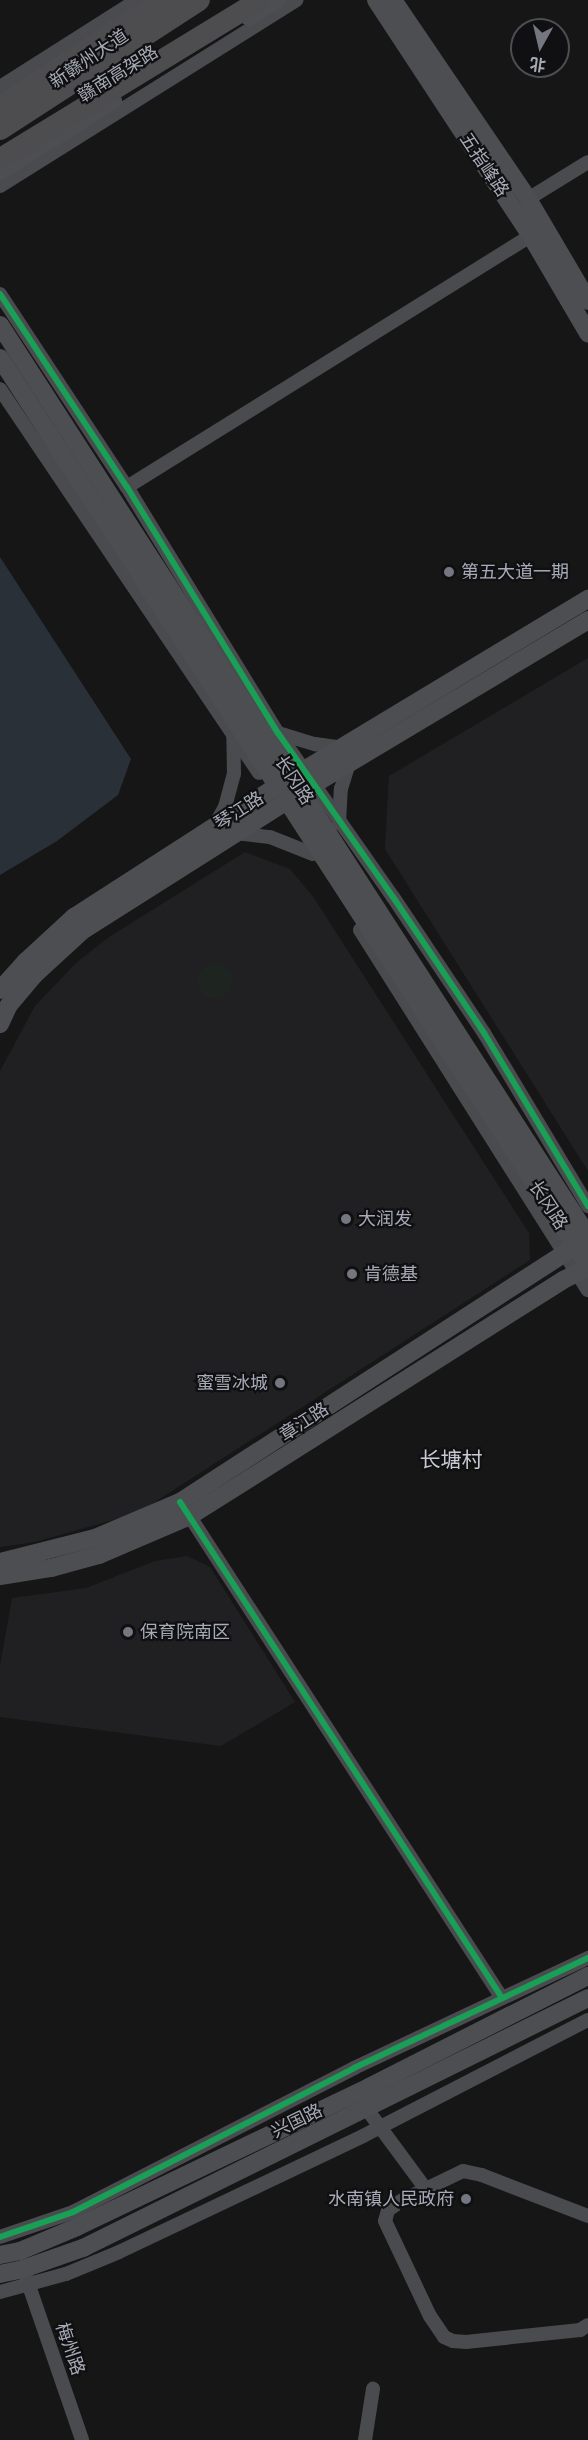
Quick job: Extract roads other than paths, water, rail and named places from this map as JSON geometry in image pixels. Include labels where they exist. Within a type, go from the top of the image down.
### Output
[{"type":"highway","points":[[0,106],[161,0]]},
{"type":"highway","name":"赣南高架路","points":[[0,129],[199,0]]},
{"type":"highway","name":"赣南高架路","points":[[0,149],[237,0]]},
{"type":"highway","points":[[0,158],[259,0]]},
{"type":"main road","name":"新赣州大道","points":[[0,117],[178,0]]},
{"type":"main road","name":"五指峰路","points":[[375,0],[531,236],[588,333]]},
{"type":"main road","name":"五指峰路","points":[[393,0],[528,199],[588,301]]},
{"type":"main road","points":[[0,171],[290,1]]},
{"type":"main road","name":"长冈路","points":[[0,325],[579,1243],[584,1268]]},
{"type":"main road","name":"长冈路","points":[[0,358],[291,788]]},
{"type":"main road","name":"琴江路","points":[[3,999],[25,962],[74,917],[213,827],[291,788],[345,755],[588,599]]},
{"type":"main road","name":"琴江路","points":[[345,755],[588,620]]},
{"type":"main road","name":"琴江路","points":[[3,999],[34,975],[81,932],[236,833],[291,788]]},
{"type":"main road","points":[[0,1024],[3,999]]},
{"type":"main road","name":"章江路","points":[[0,1562],[96,1538],[185,1509],[579,1243]]},
{"type":"main road","name":"章江路","points":[[0,1576],[51,1568],[99,1555],[185,1509],[584,1268]]},
{"type":"main road","name":"兴国路","points":[[0,2255],[20,2251],[77,2227],[369,2087],[588,1976]]},
{"type":"main road","name":"兴国路","points":[[0,2274],[26,2277],[588,1998]]},
{"type":"street","points":[[0,87],[137,0]]},
{"type":"street","points":[[0,186],[290,1]]},
{"type":"street","points":[[528,199],[588,162]]},
{"type":"street","points":[[127,487],[531,236]]},
{"type":"street","points":[[0,294],[127,487],[278,733],[291,788],[313,854],[579,1243]]},
{"type":"street","points":[[0,389],[232,735],[291,788],[339,823],[393,897],[484,1034],[588,1206]]},
{"type":"street","points":[[278,733],[345,755],[339,823]]},
{"type":"street","points":[[213,827],[225,807],[234,774],[232,735]]},
{"type":"street","points":[[236,833],[270,837],[313,854]]},
{"type":"street","points":[[584,1268],[588,1290]]},
{"type":"street","points":[[185,1509],[502,1998]]},
{"type":"street","points":[[0,2237],[74,2212],[354,2068],[588,1958]]},
{"type":"street","points":[[0,2292],[26,2277],[66,2274],[119,2252],[380,2127],[588,2020]]},
{"type":"street","points":[[366,2108],[425,2188]]},
{"type":"street","points":[[588,2216],[482,2175],[463,2171],[425,2188],[388,2210],[386,2221],[430,2316],[444,2337],[453,2341],[466,2342],[580,2330],[588,2325]]},
{"type":"street","name":"梅州路","points":[[26,2277],[82,2440]]},
{"type":"street","points":[[365,2440],[373,2389]]},
{"type":"place","name":"第五大道一期","points":[[449,572]]},
{"type":"place","name":"大润发","points":[[346,1219]]},
{"type":"place","name":"肯德基","points":[[352,1274]]},
{"type":"place","name":"蜜雪冰城","points":[[280,1383]]},
{"type":"place","name":"保育院南区","points":[[128,1632]]},
{"type":"place","name":"水南镇人民政府","points":[[466,2199]]},
{"type":"district","name":"长塘村","points":[[451,1460]]}]
